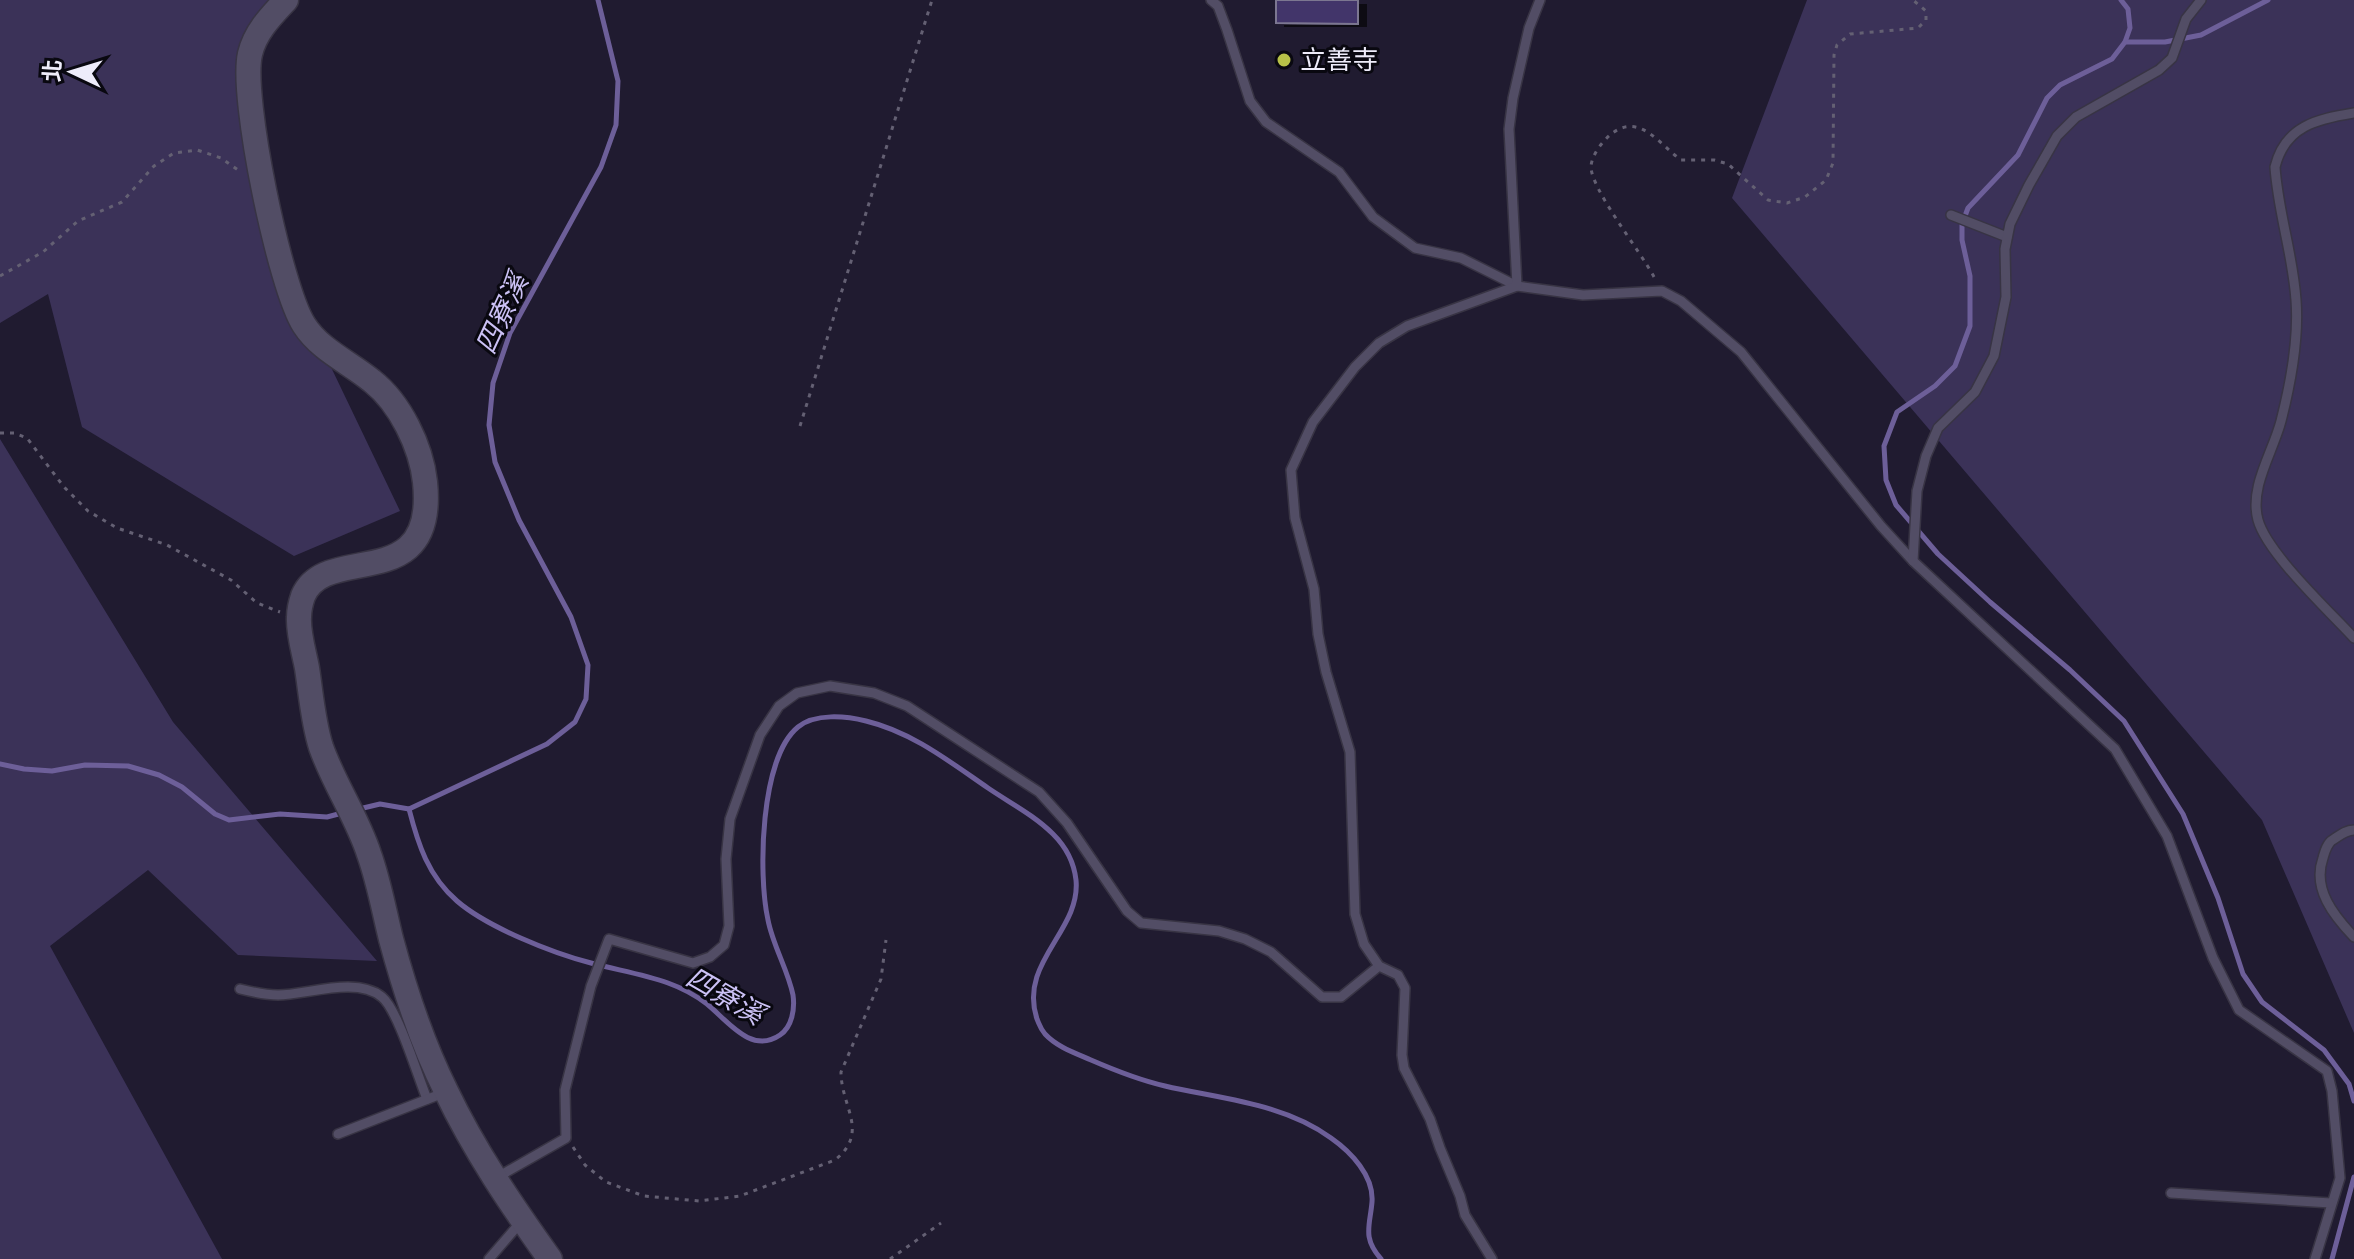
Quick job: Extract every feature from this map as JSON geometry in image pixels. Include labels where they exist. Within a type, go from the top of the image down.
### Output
[{"type":"street","points":[[286,0],[258,32],[250,54],[250,96],[264,189],[289,290],[305,327],[323,347],[392,399],[408,426],[425,479],[421,527],[410,547],[386,561],[326,572],[311,582],[302,598],[299,619],[321,745],[369,853],[437,1096],[550,1259]]},
{"type":"lane","points":[[1211,0],[1218,6],[1250,101],[1266,122],[1339,172],[1373,217],[1415,248],[1461,258],[1517,286],[1583,295],[1662,291],[1681,301],[1741,352],[1881,526],[1913,561],[2115,749],[2167,836],[2213,958],[2239,1010],[2327,1071],[2332,1091],[2340,1178],[2315,1259]]},
{"type":"lane","points":[[1517,286],[1509,129],[1529,28],[1540,0]]},
{"type":"lane","points":[[1913,561],[1917,491],[1926,456],[1938,428],[1975,392],[1994,356],[2006,297],[2005,249],[2016,211],[2057,136],[2076,117],[2159,70],[2172,58],[2186,19],[2201,0]]},
{"type":"lane","points":[[2354,113],[2322,119],[2291,135],[2279,150],[2277,158],[2276,188],[2296,300],[2296,341],[2281,422],[2259,488],[2257,517],[2264,536],[2354,638]]},
{"type":"lane","points":[[1951,215],[2007,237]]},
{"type":"lane","points":[[1492,1259],[1465,1215],[1430,1119],[1404,1068],[1405,988],[1398,975],[1379,966],[1364,944],[1355,914],[1350,752],[1318,634],[1313,579],[1295,518],[1291,470],[1313,422],[1355,367],[1379,343],[1407,326],[1517,286]]},
{"type":"lane","points":[[496,1178],[566,1138],[565,1090],[591,986],[609,939],[693,963],[710,957],[724,945],[729,926],[726,859],[730,819],[760,735],[779,706],[797,693],[830,686],[874,693],[907,706],[1039,792],[1067,823],[1127,911],[1141,923],[1219,931],[1245,939],[1271,952],[1322,997],[1341,997],[1379,966]]},
{"type":"lane","points":[[2354,830],[2347,830],[2327,844],[2318,871],[2323,894],[2334,916],[2354,937]]},
{"type":"lane","points":[[240,989],[274,995],[336,987],[365,989],[382,997],[394,1014],[437,1096],[338,1134]]},
{"type":"lane","points":[[2171,1193],[2331,1203]]},
{"type":"lane","points":[[489,1259],[523,1220]]},
{"type":"path","points":[[800,426],[932,0]]},
{"type":"path","points":[[1662,291],[1646,261],[1595,186],[1591,164],[1598,148],[1611,134],[1629,125],[1644,128],[1681,160],[1714,160],[1728,164],[1768,200],[1787,203],[1805,197],[1826,180],[1833,163],[1834,55],[1837,45],[1856,32],[1918,28],[1926,20],[1926,11],[1913,0]]},
{"type":"path","points":[[0,276],[43,252],[78,221],[122,202],[154,166],[174,153],[197,150],[221,158],[264,189]]},
{"type":"path","points":[[0,433],[14,433],[27,438],[64,487],[88,511],[117,528],[167,545],[231,580],[257,603],[299,619]]},
{"type":"path","points":[[566,1138],[585,1165],[606,1182],[644,1196],[699,1201],[740,1196],[835,1160],[846,1151],[853,1138],[853,1121],[841,1085],[841,1072],[881,979],[886,940]]},
{"type":"path","points":[[890,1259],[941,1223]]},
{"type":"shaded area","points":[[0,0],[294,0],[250,45],[258,215],[400,511],[294,556],[82,427],[48,294],[0,323]]},
{"type":"shaded area","points":[[1807,0],[2354,0],[2354,1033],[2262,820],[1732,198]]},
{"type":"shaded area","points":[[0,439],[173,722],[377,961],[238,955],[148,870],[50,946],[222,1259],[0,1259]]},
{"type":"building","name":"立善寺","points":[[1276,0],[1358,0],[1358,24],[1276,23]]},
{"type":"waterway","name":"四寮溪","points":[[598,0],[618,81],[616,125],[601,167],[510,333],[493,383],[489,425],[495,462],[519,520],[571,617],[588,665],[586,699],[575,722],[547,744],[409,809],[420,847],[431,870],[457,901],[502,929],[575,959],[673,985],[702,1001],[740,1033],[759,1041],[769,1040],[787,1027],[794,1006],[791,986],[770,930],[763,875],[769,790],[785,742],[805,723],[831,717],[866,721],[899,732],[1030,815],[1053,834],[1068,855],[1076,880],[1075,898],[1042,963],[1033,999],[1037,1019],[1045,1034],[1066,1049],[1146,1081],[1272,1110],[1312,1126],[1331,1138],[1353,1158],[1369,1183],[1372,1192],[1369,1238],[1381,1259]]},
{"type":"waterway","points":[[2121,0],[2128,9],[2130,28],[2125,42],[2112,59],[2060,85],[2047,98],[2018,155],[1968,208],[1962,224],[1962,240],[1970,276],[1970,326],[1955,366],[1935,386],[1897,412],[1884,446],[1886,480],[1896,505],[1938,554],[2124,721],[2183,814],[2218,898],[2243,974],[2262,1002],[2324,1050],[2349,1084],[2354,1101]]},
{"type":"waterway","points":[[2125,42],[2165,42],[2201,35],[2268,0]]},
{"type":"waterway","points":[[0,764],[52,771],[85,765],[128,766],[159,775],[182,787],[215,814],[229,820],[280,814],[327,817],[346,812]]},
{"type":"waterway","points":[[359,809],[380,804],[409,809]]},
{"type":"waterway","points":[[2332,1259],[2354,1177]]},
{"type":"place","name":"立善寺","points":[[1284,60]]}]
